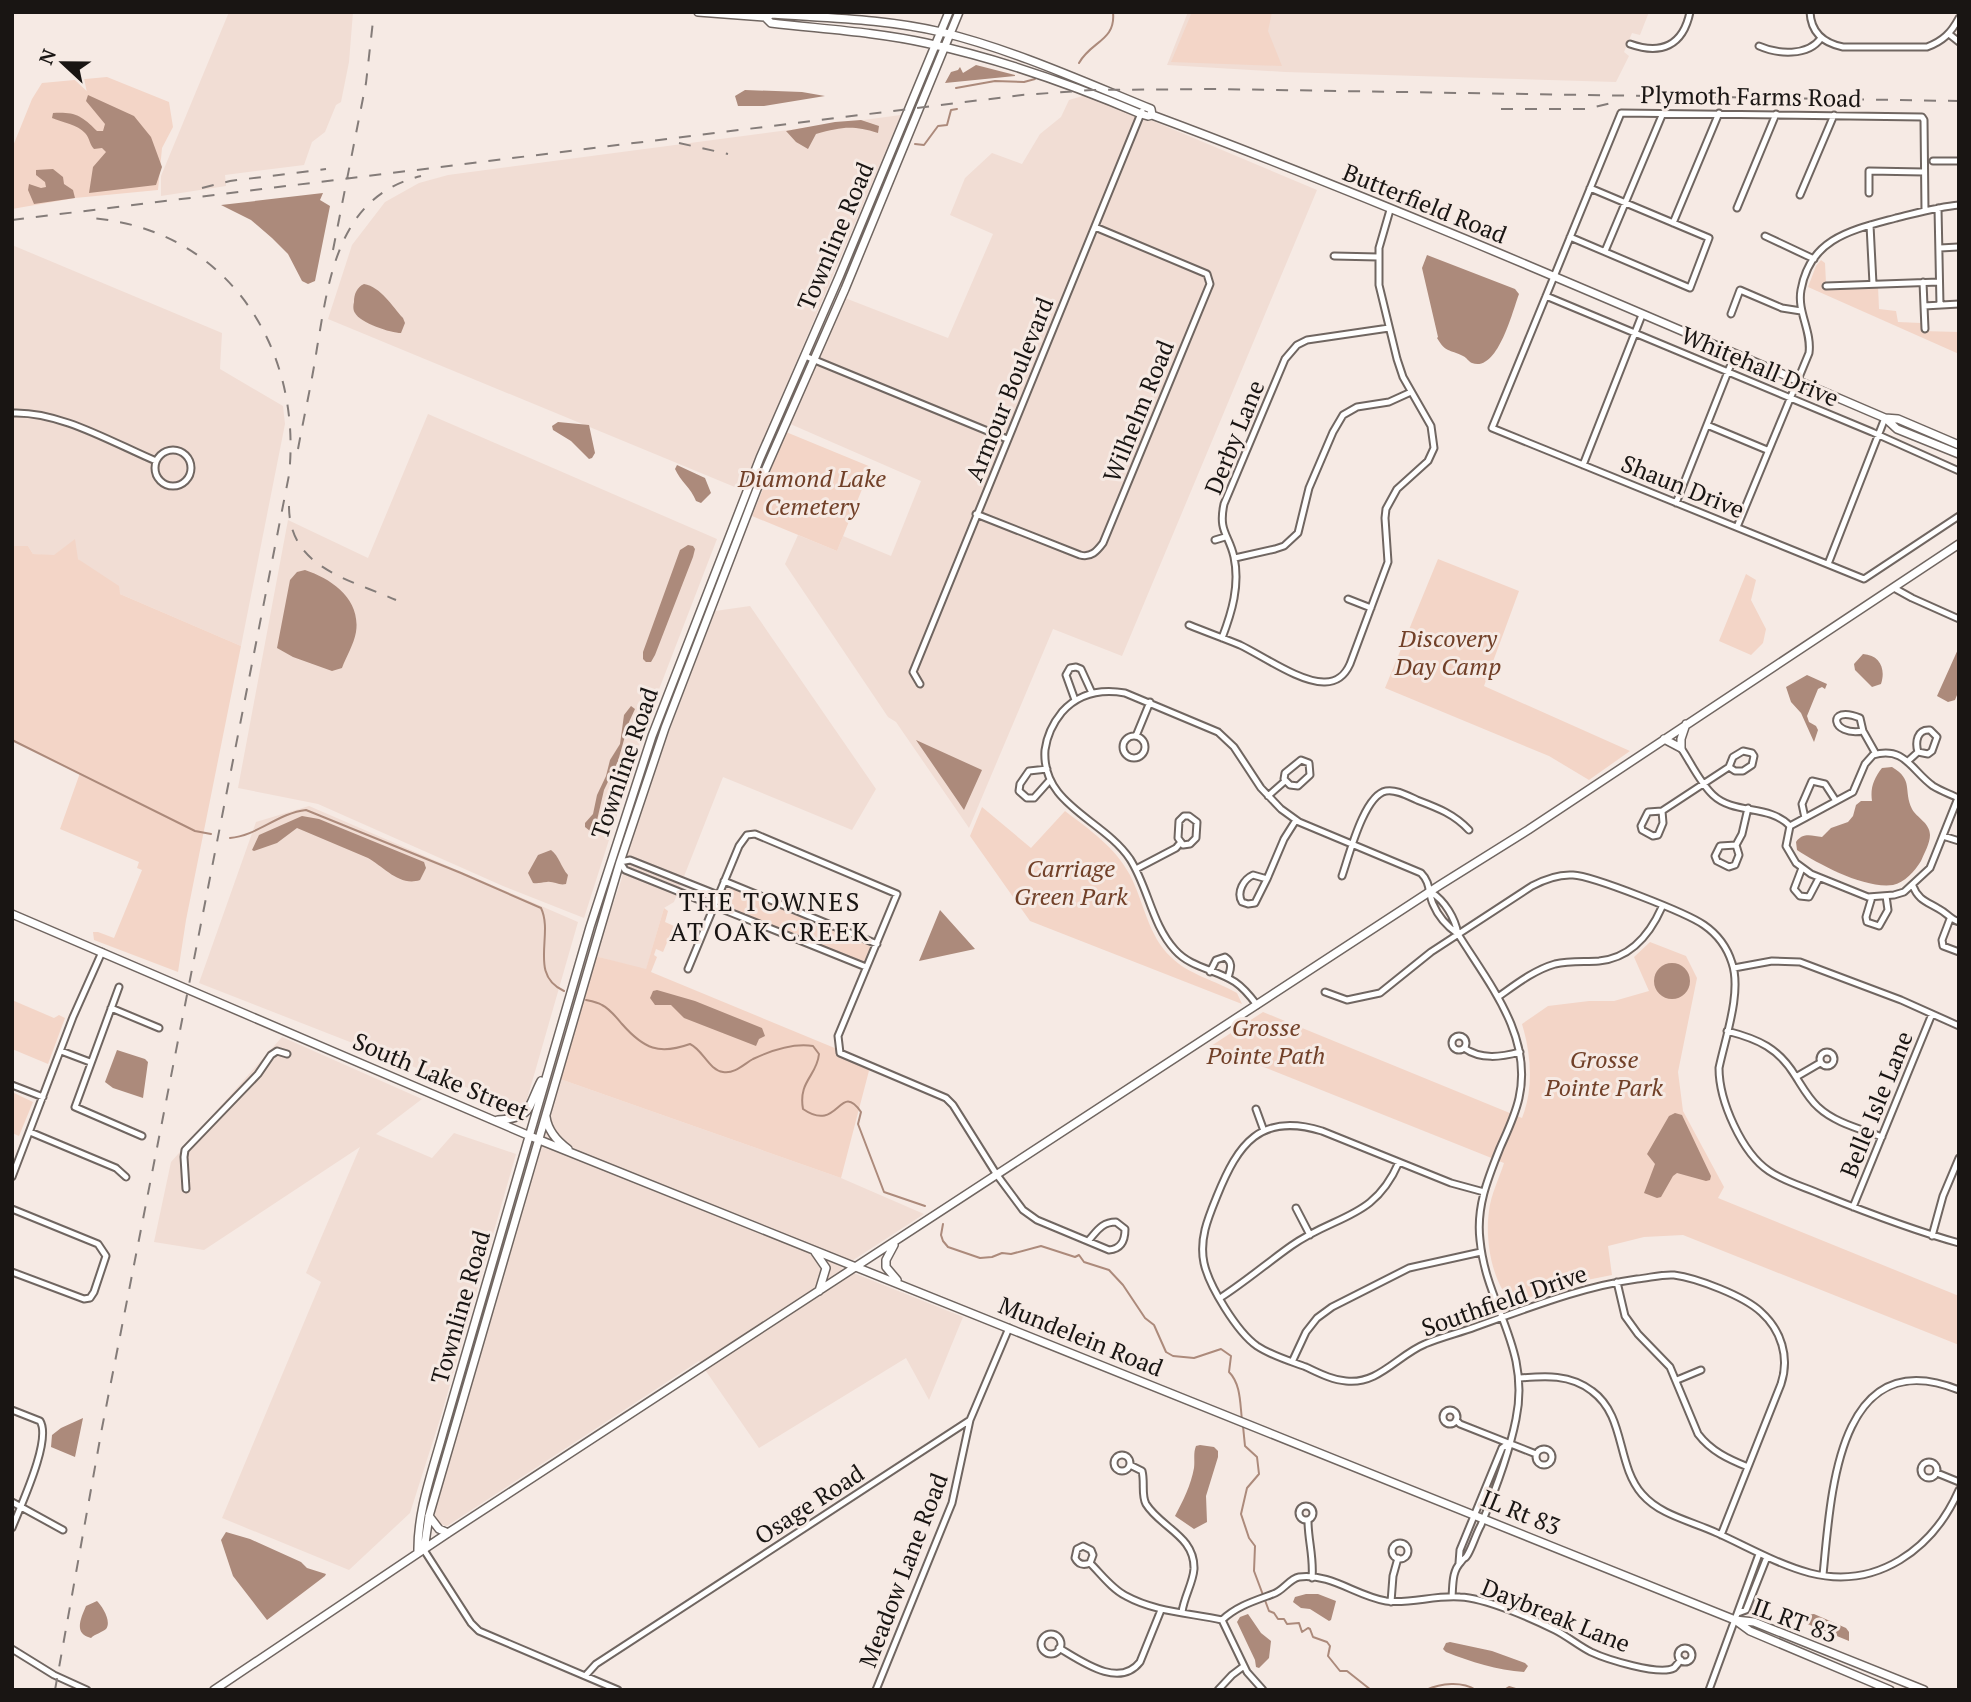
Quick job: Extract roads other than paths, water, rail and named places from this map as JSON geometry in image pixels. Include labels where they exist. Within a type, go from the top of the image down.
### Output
[{"type":"main road","points":[[698,12],[770,15],[771,23],[855,32],[935,45],[1013,65],[1142,110]]},
{"type":"main road","name":"Townline Road","points":[[421,1552],[533,1137],[548,1069],[590,927],[652,736],[748,485],[949,12]]},
{"type":"main road","name":"Townline Road","points":[[421,1552],[418,1531],[423,1503],[533,1137],[546,1110],[620,862],[665,729],[731,556],[959,12]]},
{"type":"main road","name":"Butterfield Road","points":[[770,15],[880,23],[940,32],[1009,51],[1050,66],[1142,110],[1151,109],[1152,115],[1553,277],[1798,380],[1885,418],[1897,429],[1959,454]]},
{"type":"main road","name":"Butterfield Road","points":[[1885,418],[1898,419],[1959,444]]},
{"type":"main road","points":[[214,1690],[448,1533],[1959,544]]},
{"type":"main road","points":[[1664,739],[1681,748],[1686,724]]},
{"type":"main road","name":"South Lake Street","points":[[12,914],[533,1137],[856,1267]]},
{"type":"main road","points":[[495,1120],[519,1118],[527,1113],[548,1069]]},
{"type":"main road","points":[[546,1110],[548,1127],[553,1135],[578,1155]]},
{"type":"main road","points":[[896,1241],[886,1260],[886,1267],[902,1284]]},
{"type":"main road","points":[[813,1250],[826,1268],[818,1292]]},
{"type":"main road","name":"Mundelein Road","points":[[856,1267],[1291,1441]]},
{"type":"main road","name":"IL Rt 83","points":[[1291,1441],[1736,1616]]},
{"type":"main road","points":[[429,1516],[439,1529],[448,1533]]},
{"type":"main road","name":"IL RT 83","points":[[1736,1616],[1750,1631],[1891,1690]]},
{"type":"main road","name":"IL RT 83","points":[[1736,1616],[1924,1690]]},
{"type":"street","points":[[1630,44],[1651,50],[1672,44],[1682,35],[1690,12]]},
{"type":"street","points":[[1810,12],[1813,28],[1821,38],[1843,47],[1919,48],[1932,45],[1949,34],[1959,18]]},
{"type":"street","points":[[1949,34],[1959,42]]},
{"type":"street","points":[[1759,46],[1773,51],[1800,51],[1811,48],[1821,38]]},
{"type":"street","name":"Armour Boulevard","points":[[920,684],[913,672],[1142,110]]},
{"type":"street","name":"Plymoth Farms Road","points":[[1496,418],[1621,113],[1922,117],[1924,172]]},
{"type":"street","points":[[1605,251],[1663,113]]},
{"type":"street","points":[[1673,223],[1719,113]]},
{"type":"street","points":[[1737,208],[1776,114]]},
{"type":"street","points":[[1800,195],[1834,115]]},
{"type":"street","points":[[1933,161],[1959,161]]},
{"type":"street","points":[[1869,193],[1869,171],[1924,172],[1925,211]]},
{"type":"street","points":[[1570,237],[1690,288],[1709,238],[1590,188]]},
{"type":"street","points":[[1737,527],[1810,348],[1801,311],[1800,292],[1814,259],[1822,248],[1837,236],[1925,211],[1959,205]]},
{"type":"street","points":[[1938,208],[1940,304]]},
{"type":"street","points":[[1189,625],[1312,680],[1328,682],[1341,678],[1346,673],[1388,562],[1385,518],[1390,500],[1398,488],[1424,466],[1434,448],[1431,426],[1403,377],[1378,285],[1378,257],[1383,228],[1390,209]]},
{"type":"street","points":[[1870,225],[1873,284]]},
{"type":"street","name":"Wilhelm Road","points":[[976,514],[1080,555],[1092,554],[1102,543],[1210,284],[1208,274],[1095,227]]},
{"type":"street","points":[[1765,236],[1814,259]]},
{"type":"street","points":[[1940,248],[1958,247]]},
{"type":"street","points":[[1334,256],[1378,257]]},
{"type":"street","points":[[1923,282],[1925,330]]},
{"type":"street","points":[[1826,286],[1939,282]]},
{"type":"street","points":[[1731,314],[1740,290],[1782,308],[1801,311]]},
{"type":"street","name":"Whitehall Drive","points":[[1546,296],[1959,471]]},
{"type":"street","points":[[1924,306],[1959,304]]},
{"type":"street","points":[[1583,465],[1643,315]]},
{"type":"street","name":"Derby Lane","points":[[1222,638],[1235,600],[1235,558],[1222,526],[1224,504],[1280,368],[1300,339],[1389,328]]},
{"type":"street","points":[[1676,503],[1735,354]]},
{"type":"street","points":[[805,356],[1007,439]]},
{"type":"street","points":[[1235,558],[1284,546],[1298,533],[1309,488],[1343,415],[1357,407],[1389,402],[1411,392]]},
{"type":"street","points":[[12,414],[31,413],[58,419],[156,461]]},
{"type":"street","name":"Shaun Drive","points":[[1496,418],[1492,428],[1864,579],[1959,516]]},
{"type":"street","points":[[1828,564],[1885,418]]},
{"type":"street","points":[[1707,425],[1767,450]]},
{"type":"street","points":[[169,451],[181,452],[190,462],[190,474],[182,483],[169,485],[158,477],[156,461],[169,451]]},
{"type":"street","points":[[1215,540],[1225,537]]},
{"type":"street","points":[[1894,588],[1959,619]]},
{"type":"street","points":[[1348,598],[1371,608]]},
{"type":"street","points":[[1075,700],[1066,676],[1070,668],[1081,669],[1092,693]]},
{"type":"street","points":[[1257,1005],[1242,988],[1227,978],[1181,956],[1161,930],[1136,869],[1116,842],[1066,802],[1050,780],[1045,755],[1048,737],[1056,719],[1075,700],[1092,693],[1125,693],[1218,732],[1234,747],[1268,796],[1296,820],[1416,870],[1424,876],[1431,892],[1440,898],[1456,924],[1458,934],[1511,1021],[1520,1052],[1519,1099],[1483,1192],[1479,1218],[1481,1252],[1515,1349],[1520,1378],[1520,1402],[1509,1443],[1503,1448],[1480,1516],[1460,1550],[1460,1563],[1454,1573],[1452,1597]]},
{"type":"street","points":[[1136,736],[1150,702]]},
{"type":"street","points":[[1863,731],[1850,733],[1840,729],[1838,718],[1846,712],[1860,718],[1863,731],[1876,754]]},
{"type":"street","points":[[1930,730],[1937,737],[1932,751],[1928,754],[1919,752],[1916,743],[1920,733],[1930,730]]},
{"type":"street","points":[[1136,736],[1143,740],[1146,747],[1143,754],[1133,758],[1126,755],[1123,745],[1126,738],[1136,736]]},
{"type":"street","points":[[1681,748],[1713,794],[1720,799],[1769,812],[1790,826]]},
{"type":"street","points":[[1661,811],[1663,823],[1658,835],[1653,836],[1642,830],[1641,826],[1648,813],[1661,811],[1729,767],[1733,757],[1743,751],[1752,753],[1754,757],[1752,765],[1744,771],[1735,771],[1729,767]]},
{"type":"street","points":[[1892,752],[1908,761],[1931,785],[1959,797],[1930,868],[1904,892],[1886,896],[1872,897],[1819,878],[1802,868],[1789,855],[1786,846],[1790,826],[1853,792],[1865,764],[1876,754],[1892,752]]},
{"type":"street","points":[[1908,761],[1919,752]]},
{"type":"street","points":[[1301,760],[1309,763],[1310,775],[1298,786],[1285,782],[1287,770],[1301,760]]},
{"type":"street","points":[[1047,769],[1029,771],[1020,784],[1020,791],[1027,798],[1034,798],[1050,780]]},
{"type":"street","points":[[1805,818],[1802,804],[1812,781],[1825,784],[1836,801]]},
{"type":"street","points":[[1268,796],[1285,782]]},
{"type":"street","points":[[1342,876],[1369,804],[1387,790],[1394,790],[1450,813],[1469,830]]},
{"type":"street","points":[[1736,845],[1720,846],[1717,862],[1729,867],[1735,864],[1739,855],[1736,845],[1742,834],[1748,808]]},
{"type":"street","points":[[1184,816],[1189,816],[1197,822],[1196,838],[1190,844],[1183,845],[1181,842],[1178,838],[1179,821],[1184,816]]},
{"type":"street","points":[[1267,879],[1259,875],[1248,877],[1240,892],[1242,902],[1255,903],[1267,879],[1284,839],[1296,820]]},
{"type":"street","points":[[688,969],[739,846],[747,835],[755,834],[897,894],[838,1036],[840,1053],[946,1098],[1028,1215],[1089,1240],[1101,1248],[1113,1250],[1123,1242],[1125,1230],[1116,1222],[1109,1222],[1100,1227],[1089,1240]]},
{"type":"street","points":[[1943,836],[1959,841]]},
{"type":"street","points":[[1136,869],[1176,848],[1181,842]]},
{"type":"street","points":[[718,895],[630,860],[620,862],[625,870],[866,967]]},
{"type":"street","points":[[1802,868],[1794,889],[1800,896],[1809,897],[1819,878]]},
{"type":"street","points":[[1325,992],[1347,1000],[1376,995],[1431,952],[1532,886],[1564,875],[1595,879],[1698,922],[1724,945],[1734,968],[1734,993],[1719,1068],[1721,1094],[1752,1155],[1778,1176],[1888,1221],[1959,1243]]},
{"type":"street","points":[[724,881],[877,944]]},
{"type":"street","points":[[1913,886],[1920,898],[1944,911],[1950,919],[1959,922]]},
{"type":"street","points":[[1872,897],[1867,922],[1879,926],[1888,910],[1886,896]]},
{"type":"street","points":[[1498,997],[1517,983],[1553,965],[1601,961],[1620,956],[1644,938],[1662,906]]},
{"type":"street","points":[[1950,919],[1942,940],[1943,946],[1959,952]]},
{"type":"street","points":[[12,1177],[14,1166],[30,1132],[94,965],[102,952]]},
{"type":"street","points":[[1210,972],[1216,960],[1224,957],[1231,966],[1227,978]]},
{"type":"street","points":[[1734,968],[1772,961],[1800,962],[1959,1026]]},
{"type":"street","points":[[119,987],[75,1107],[142,1136]]},
{"type":"street","points":[[111,1008],[159,1028]]},
{"type":"street","name":"Belle Isle Lane","points":[[1853,1207],[1932,1014]]},
{"type":"street","points":[[1727,1031],[1769,1046],[1785,1060],[1806,1094],[1821,1110],[1841,1122],[1882,1138]]},
{"type":"street","points":[[1464,1048],[1486,1056],[1520,1052]]},
{"type":"street","points":[[61,1051],[90,1062]]},
{"type":"street","points":[[187,1189],[184,1157],[186,1150],[258,1074],[271,1055],[277,1051],[287,1054]]},
{"type":"street","points":[[1796,1077],[1820,1063]]},
{"type":"street","points":[[12,1085],[43,1097]]},
{"type":"street","points":[[1256,1109],[1264,1131],[1279,1126],[1305,1125],[1451,1183],[1483,1192]]},
{"type":"street","name":"Southfield Drive","points":[[1264,1131],[1252,1138],[1236,1155],[1207,1220],[1202,1246],[1204,1261],[1220,1298],[1241,1331],[1254,1344],[1334,1379],[1360,1381],[1378,1374],[1427,1343],[1559,1296],[1617,1282],[1665,1275],[1691,1279],[1748,1302],[1758,1309],[1774,1327],[1783,1347],[1783,1378],[1721,1535]]},
{"type":"street","points":[[30,1132],[116,1168],[126,1177]]},
{"type":"street","points":[[1932,1236],[1943,1196],[1959,1158]]},
{"type":"street","points":[[1220,1298],[1293,1245],[1371,1202],[1387,1186],[1398,1161]]},
{"type":"street","points":[[1296,1208],[1310,1235]]},
{"type":"street","points":[[12,1209],[99,1244],[106,1256],[90,1298],[84,1299],[12,1272]]},
{"type":"street","points":[[1292,1362],[1306,1332],[1317,1318],[1332,1307],[1409,1268],[1481,1252]]},
{"type":"street","points":[[1617,1282],[1622,1307],[1631,1325],[1664,1359],[1677,1380],[1693,1425],[1704,1442],[1723,1457],[1748,1467]]},
{"type":"street","points":[[970,1420],[1009,1328]]},
{"type":"street","points":[[1677,1380],[1701,1370]]},
{"type":"street","points":[[1520,1378],[1559,1377],[1582,1384],[1591,1391],[1611,1413],[1629,1474],[1643,1495],[1661,1510],[1759,1554],[1823,1575],[1853,1576],[1878,1570],[1903,1559],[1928,1540],[1946,1516],[1959,1490]]},
{"type":"street","points":[[1823,1575],[1838,1461],[1855,1419],[1870,1399],[1890,1385],[1913,1380],[1940,1383],[1959,1390]]},
{"type":"street","points":[[12,1410],[40,1422],[44,1427],[41,1449],[12,1528]]},
{"type":"street","name":"Osage Road","points":[[586,1675],[596,1664],[970,1420]]},
{"type":"street","name":"Meadow Lane Road","points":[[876,1690],[952,1503],[970,1420]]},
{"type":"street","points":[[1456,1420],[1460,1424],[1536,1454]]},
{"type":"street","points":[[1130,1465],[1142,1471],[1143,1497],[1146,1504],[1190,1549],[1194,1570],[1184,1597],[1182,1612]]},
{"type":"street","points":[[1937,1473],[1959,1482]]},
{"type":"street","points":[[12,1502],[63,1530]]},
{"type":"street","points":[[1090,1563],[1125,1596],[1161,1610],[1222,1620],[1240,1606],[1279,1592],[1298,1577],[1312,1578],[1314,1563],[1308,1536],[1308,1521]]},
{"type":"street","points":[[421,1552],[479,1631],[618,1690]]},
{"type":"street","points":[[1709,1690],[1759,1554]]},
{"type":"street","points":[[1736,1616],[1746,1610],[1767,1557]]},
{"type":"street","points":[[1391,1602],[1393,1576],[1398,1558]]},
{"type":"street","name":"Daybreak Lane","points":[[1312,1578],[1325,1579],[1375,1599],[1391,1602],[1471,1598],[1553,1629],[1590,1651],[1612,1660],[1660,1670],[1674,1668],[1681,1660]]},
{"type":"street","points":[[1059,1648],[1083,1662],[1111,1673],[1124,1674],[1140,1662],[1161,1610]]},
{"type":"street","points":[[1222,1620],[1247,1672],[1264,1690]]},
{"type":"street","points":[[12,1649],[62,1680],[87,1690]]},
{"type":"street","points":[[1218,1690],[1244,1666]]},
{"type":"waterway","points":[[1079,63],[1107,35],[1113,22],[1113,12]]},
{"type":"waterway","points":[[956,88],[995,81],[1024,82],[1035,79]]},
{"type":"waterway","points":[[915,144],[924,145],[938,126],[947,125],[951,110],[957,109]]},
{"type":"waterway","points":[[12,740],[195,831],[211,834]]},
{"type":"waterway","points":[[230,838],[249,833],[286,815],[306,810],[541,908],[545,930],[544,965],[553,984],[564,991]]},
{"type":"waterway","points":[[586,1000],[608,1009],[645,1044],[661,1049],[690,1044],[714,1068],[723,1072],[735,1070],[774,1051],[813,1046],[819,1054],[818,1062],[805,1085],[803,1109],[824,1116],[842,1104],[854,1104],[861,1112],[858,1124],[884,1192],[925,1206]]},
{"type":"waterway","points":[[943,1224],[941,1235],[948,1247],[980,1258],[1041,1246],[1075,1257],[1079,1255],[1084,1262],[1109,1270],[1123,1285],[1145,1318],[1154,1325],[1166,1352],[1173,1356],[1194,1358],[1221,1349],[1231,1356],[1229,1372],[1238,1388],[1242,1420]]},
{"type":"waterway","points":[[1243,1426],[1245,1446],[1257,1457],[1259,1474],[1247,1488],[1241,1514],[1249,1538],[1255,1546],[1254,1571],[1269,1611],[1278,1619],[1284,1619],[1287,1624],[1299,1623],[1302,1632],[1308,1628],[1313,1637],[1327,1642],[1330,1646],[1328,1656],[1340,1671],[1347,1671],[1371,1690]]},
{"type":"waterway","points":[[1426,1690],[1451,1684],[1476,1690]]},
{"type":"waterway","points":[[1504,1690],[1509,1687],[1519,1690]]},
{"type":"railway","points":[[333,250],[366,83],[374,12]]},
{"type":"railway","points":[[12,220],[1022,95],[1092,90],[1215,89],[1959,101]]},
{"type":"railway","points":[[1501,109],[1587,109],[1619,101]]},
{"type":"railway","points":[[679,143],[728,154]]},
{"type":"railway","points":[[202,188],[230,181],[326,169]]},
{"type":"railway","points":[[298,449],[327,294],[342,243],[371,201],[393,186],[421,176]]},
{"type":"railway","points":[[55,1690],[102,1428],[289,475],[290,427],[283,381],[267,339],[245,301],[215,269],[179,244],[137,226],[89,218]]},
{"type":"railway","points":[[289,506],[292,527],[299,544],[310,557],[341,577],[396,600]]},
{"type":"district","name":"THE TOWNES AT OAK CREEK","points":[[770,916]]},
{"type":"park label","name":"Diamond Lake Cemetery","points":[[812,492]]},
{"type":"park label","name":"Discovery Day Camp","points":[[1448,652]]},
{"type":"park label","name":"Carriage Green Park","points":[[1071,882]]},
{"type":"park label","name":"Grosse Pointe Path","points":[[1266,1041]]},
{"type":"park label","name":"Grosse Pointe Park","points":[[1604,1073]]}]
